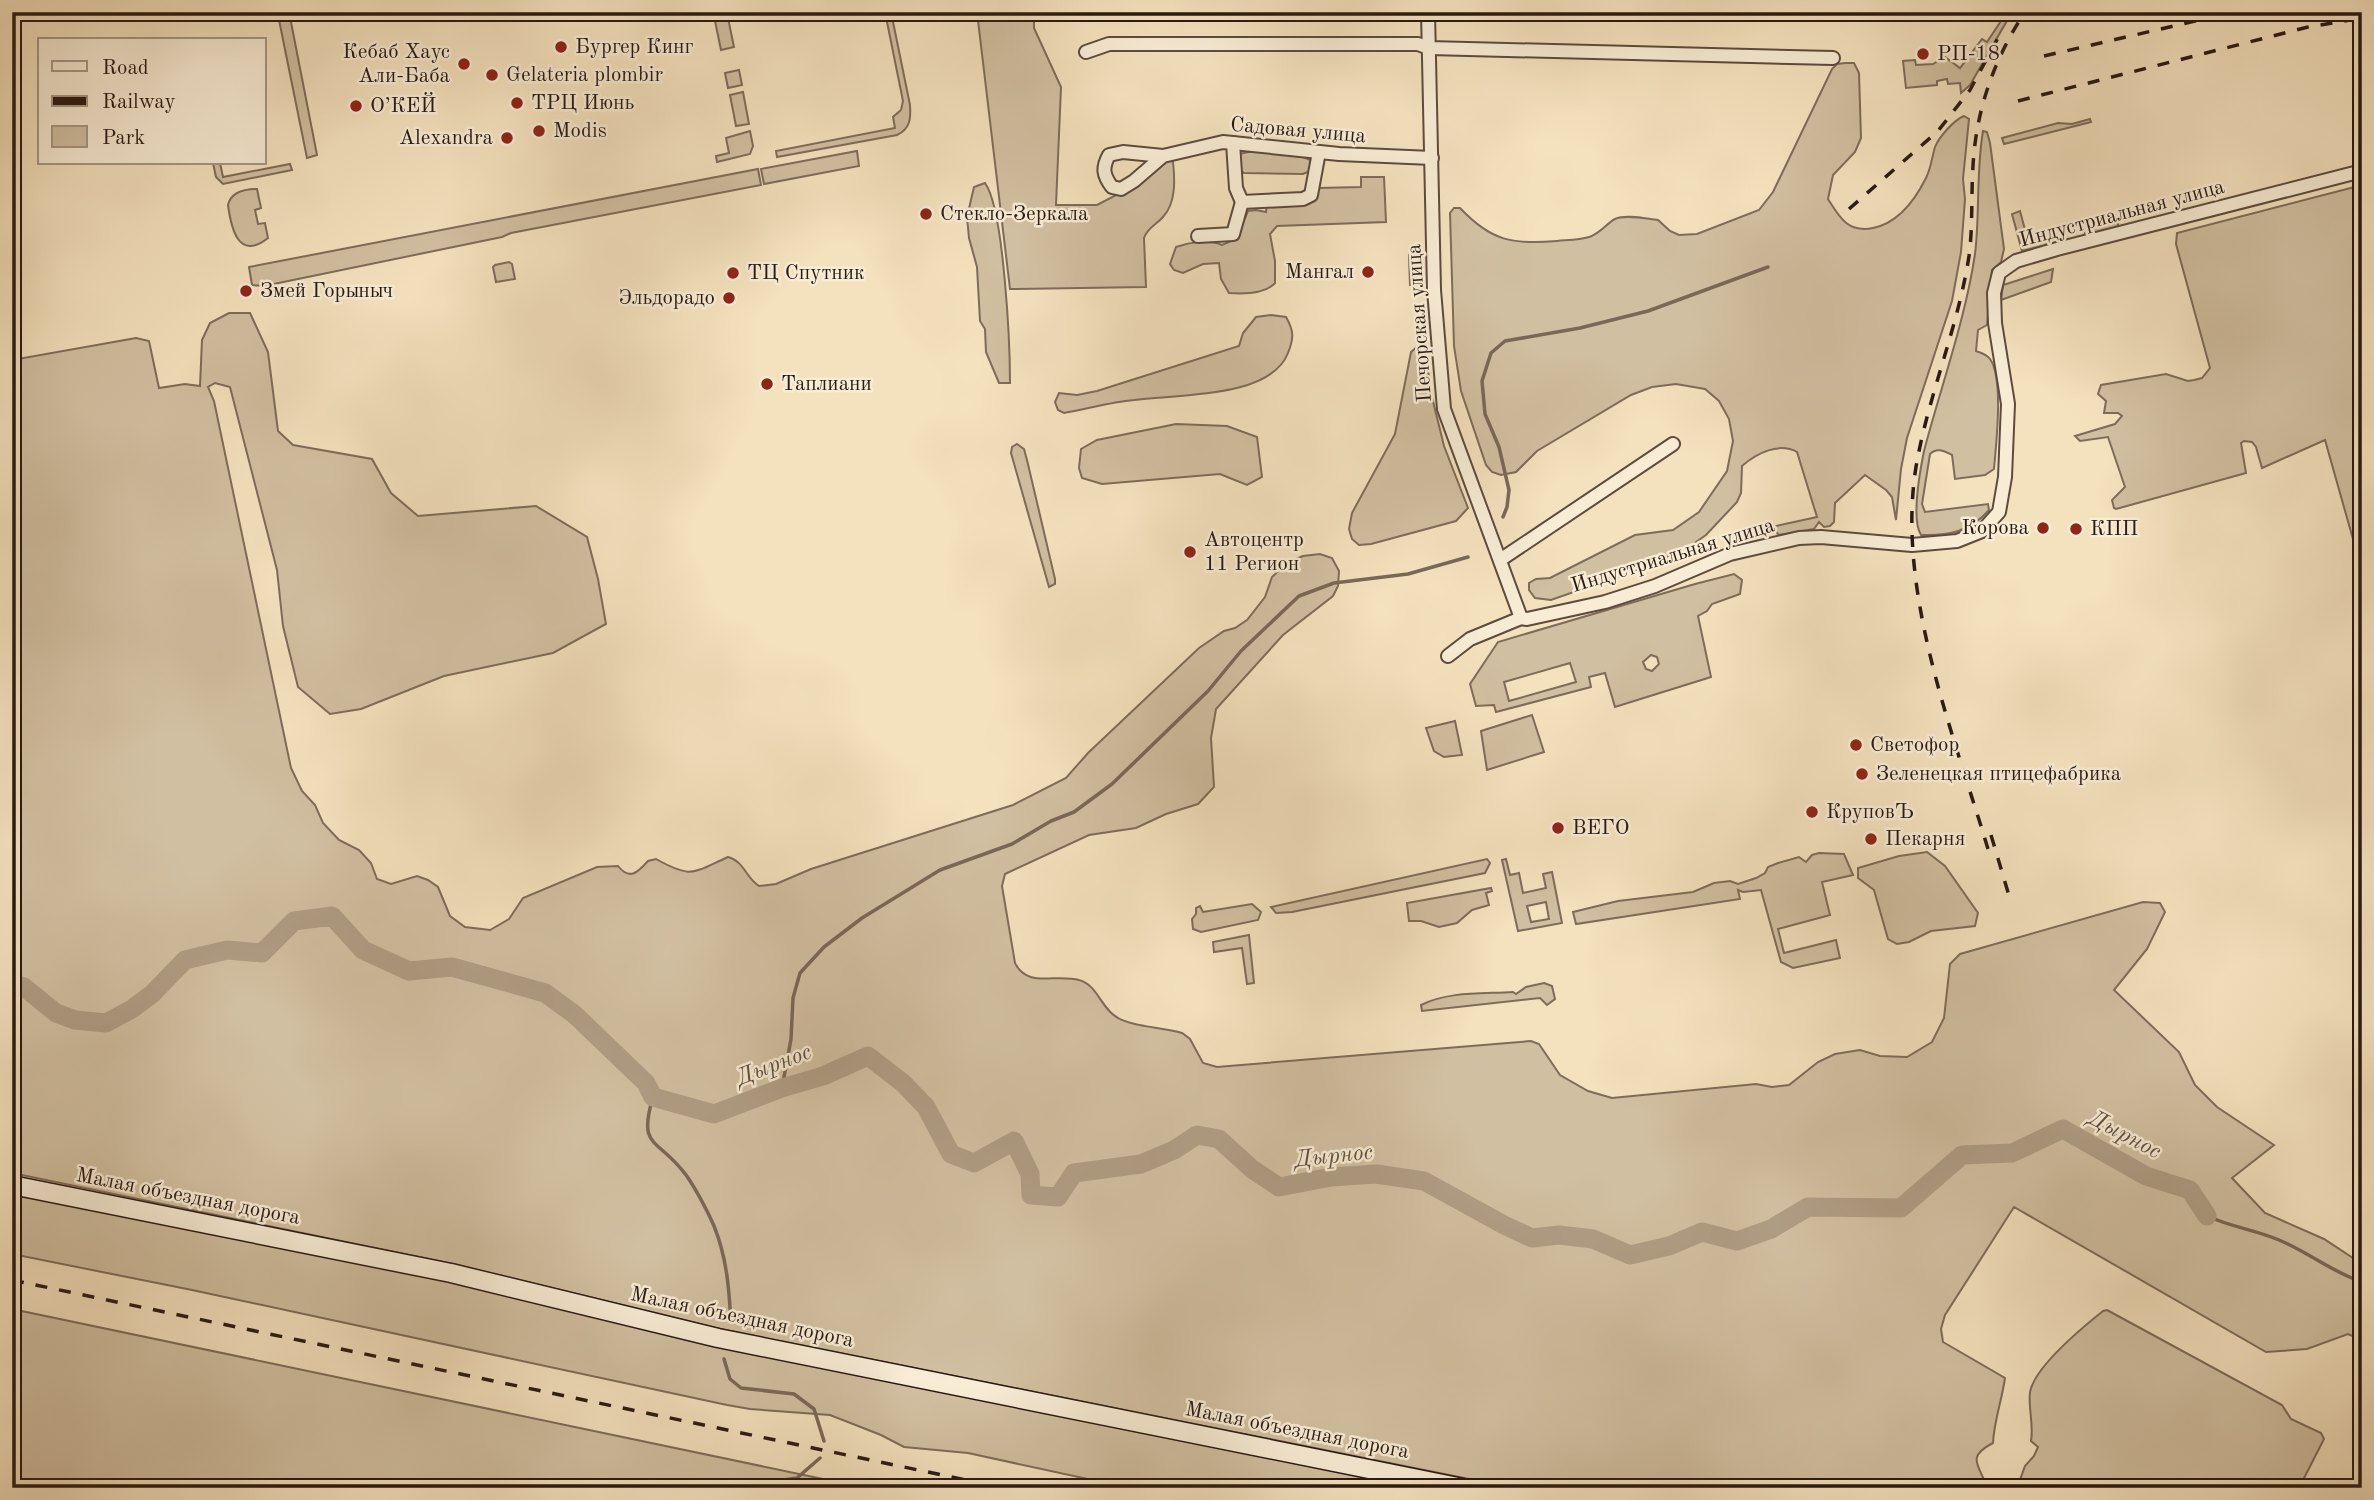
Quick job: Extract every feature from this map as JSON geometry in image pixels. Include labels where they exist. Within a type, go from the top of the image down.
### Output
[{"type":"street","name":"Печорская улица","points":[[1429,12],[1434,290],[1444,409],[1524,619]]},
{"type":"street","points":[[1086,52],[1109,44],[1181,42],[1418,44],[1429,48],[1833,58]]},
{"type":"street","name":"Садовая улица","points":[[1163,156],[1223,142],[1319,152],[1432,158]]},
{"type":"street","points":[[1198,236],[1233,234],[1242,202],[1236,188],[1233,143]]},
{"type":"street","points":[[1242,202],[1303,199],[1311,195],[1319,152]]},
{"type":"street","name":"Индустриальная улица","points":[[1524,619],[1605,602],[1655,586],[1731,554],[1798,538],[1821,537],[1912,545],[1945,543],[1975,536],[1989,525],[1999,512],[2005,477],[2008,404],[1995,323],[1994,293],[1999,273],[2016,261],[2057,249],[2362,171]]},
{"type":"street","points":[[1500,560],[1673,444]]},
{"type":"street","points":[[1448,656],[1470,639],[1524,619]]},
{"type":"street","name":"Малая объездная дорога","points":[[12,1185],[451,1273],[718,1338],[1464,1488]]},
{"type":"green space","points":[[885,12],[891,12],[910,105],[907,127],[897,135],[777,157],[776,151],[895,128],[893,117],[901,110],[903,101]]},
{"type":"green space","points":[[977,12],[1034,12],[1034,28],[1061,87],[1056,205],[1097,205],[1128,189],[1169,159],[1173,162],[1174,184],[1170,205],[1144,238],[1146,287],[1010,289]]},
{"type":"green space","points":[[2007,12],[2012,12],[1970,85],[1961,93],[1960,83],[1948,84],[1947,79],[1937,81],[1937,85],[1906,88],[1903,61],[1915,60],[1916,65],[1933,64],[1945,57],[1960,68],[1982,39],[1987,42]]},
{"type":"green space","points":[[290,17],[317,155],[307,158],[279,20]]},
{"type":"green space","points":[[728,18],[734,47],[721,50],[715,21]]},
{"type":"green space","points":[[1854,63],[1859,73],[1861,138],[1855,152],[1833,175],[1828,199],[1841,218],[1851,226],[1873,228],[1898,216],[1922,186],[1940,139],[1960,118],[1964,116],[1969,119],[1963,179],[1965,199],[1961,252],[1952,301],[1907,438],[1896,520],[1892,497],[1865,475],[1835,503],[1834,522],[1830,526],[1824,527],[1819,522],[1814,529],[1779,535],[1775,531],[1776,526],[1817,517],[1797,452],[1783,448],[1768,450],[1742,466],[1741,493],[1737,502],[1706,535],[1689,547],[1642,568],[1551,600],[1535,598],[1529,590],[1529,583],[1536,579],[1550,578],[1635,535],[1673,530],[1699,512],[1727,471],[1733,441],[1729,419],[1719,401],[1705,389],[1676,384],[1652,387],[1631,395],[1537,451],[1516,472],[1501,475],[1492,472],[1486,465],[1461,391],[1454,346],[1450,213],[1454,208],[1460,208],[1482,228],[1515,241],[1541,242],[1589,237],[1615,219],[1625,217],[1658,220],[1679,235],[1697,234],[1759,210],[1773,192],[1832,69],[1837,64]]},
{"type":"green space","points":[[739,70],[742,85],[728,88],[725,73]]},
{"type":"green space","points":[[743,92],[749,124],[736,126],[730,95]]},
{"type":"green space","points":[[2090,119],[2091,122],[2004,144],[2002,138],[2058,123],[2072,124]]},
{"type":"green space","points":[[750,131],[753,146],[750,154],[717,162],[716,156],[729,153],[726,138]]},
{"type":"green space","points":[[1983,131],[1987,132],[1990,143],[2004,249],[2001,262],[1992,270],[1987,325],[1978,330],[1976,351],[1990,359],[1997,381],[1994,469],[1985,475],[1955,479],[1952,455],[1941,450],[1935,451],[1930,454],[1922,504],[1925,512],[1988,504],[1989,510],[1975,523],[1959,531],[1921,535],[1916,507],[1922,460],[1959,329],[1975,254]]},
{"type":"green space","points":[[857,151],[859,166],[764,184],[761,169]]},
{"type":"green space","points":[[1253,151],[1303,157],[1313,161],[1310,171],[1303,174],[1244,173],[1239,169],[1239,154]]},
{"type":"green space","points":[[213,164],[220,164],[223,177],[290,164],[292,170],[223,184],[216,177]]},
{"type":"green space","points":[[758,169],[761,185],[511,233],[264,286],[252,285],[249,267]]},
{"type":"green space","points":[[1361,177],[1384,177],[1386,222],[1277,226],[1270,234],[1275,261],[1275,283],[1271,287],[1247,293],[1229,293],[1221,279],[1219,263],[1203,264],[1183,273],[1174,270],[1170,264],[1176,247],[1199,242],[1222,245],[1236,239],[1248,211],[1266,212],[1267,204],[1318,188],[1361,187]]},
{"type":"green space","points":[[985,183],[992,198],[1001,248],[1010,383],[999,383],[986,352],[985,329],[980,321],[977,267],[969,238],[967,217],[974,187]]},
{"type":"green space","points":[[2362,185],[2362,571],[2325,440],[2262,468],[2256,447],[2252,442],[2244,441],[2241,443],[2246,473],[2114,508],[2112,500],[2125,487],[2108,437],[2080,441],[2075,436],[2115,424],[2122,416],[2118,413],[2104,413],[2106,401],[2098,394],[2101,385],[2166,374],[2188,381],[2202,378],[2210,368],[2176,244],[2177,233]]},
{"type":"green space","points":[[257,189],[261,208],[255,210],[258,224],[265,223],[268,238],[250,246],[238,239],[231,223],[228,205],[232,197],[239,192]]},
{"type":"green space","points":[[2020,211],[2028,241],[2045,237],[2047,245],[2022,251],[2012,214]]},
{"type":"green space","points":[[2117,221],[2119,228],[2086,237],[2084,230]]},
{"type":"green space","points":[[1422,254],[1423,285],[1410,285],[1409,255]]},
{"type":"green space","points":[[509,262],[512,264],[515,279],[496,282],[493,267]]},
{"type":"green space","points":[[2053,269],[2051,282],[2001,300],[2003,285]]},
{"type":"green space","points":[[229,313],[250,313],[268,352],[278,431],[293,445],[372,459],[391,493],[418,516],[536,506],[587,537],[606,624],[553,653],[444,676],[361,709],[330,714],[298,687],[283,626],[277,570],[230,387],[215,383],[208,387],[214,401],[291,768],[302,791],[315,805],[323,823],[339,840],[359,850],[371,863],[377,879],[391,884],[417,876],[428,880],[438,887],[450,916],[465,927],[490,930],[509,919],[523,898],[597,867],[618,866],[630,874],[648,861],[656,859],[677,869],[692,872],[728,857],[738,862],[759,886],[776,884],[811,869],[1013,805],[1066,778],[1088,753],[1199,648],[1247,620],[1265,597],[1272,577],[1288,562],[1303,556],[1320,554],[1332,558],[1339,571],[1338,586],[1333,596],[1283,635],[1216,709],[1211,738],[1214,787],[1198,804],[1166,814],[1136,828],[1089,835],[1005,874],[1002,886],[1015,963],[1020,971],[1035,978],[1079,980],[1091,987],[1107,1009],[1118,1018],[1182,1033],[1190,1039],[1203,1063],[1217,1067],[1531,1041],[1539,1044],[1560,1075],[1588,1091],[1612,1098],[1756,1084],[1772,1087],[1789,1085],[1818,1062],[1835,1054],[1860,1050],[1880,1056],[1907,1057],[1932,1042],[1944,1018],[1950,964],[1960,954],[2143,902],[2160,903],[2165,912],[2147,949],[2114,990],[2179,1052],[2195,1085],[2217,1107],[2274,1145],[2232,1178],[2265,1213],[2324,1239],[2362,1264],[2362,1340],[2348,1334],[2307,1349],[2266,1352],[2014,1207],[1945,1315],[1941,1329],[1943,1342],[2005,1378],[1993,1443],[1984,1448],[1977,1458],[1987,1488],[1514,1488],[720,1329],[453,1264],[12,1173],[12,586],[19,557],[12,528],[12,360],[136,338],[149,341],[159,388],[185,384],[200,386],[202,340],[210,323]]},
{"type":"green space","points":[[1256,317],[1286,317],[1292,331],[1292,339],[1288,353],[1278,368],[1262,379],[1220,392],[1125,401],[1064,413],[1058,410],[1055,402],[1059,393],[1077,395],[1097,391],[1239,346],[1243,333]]},
{"type":"green space","points":[[1425,340],[1430,389],[1444,446],[1468,508],[1456,521],[1359,545],[1352,539],[1349,529],[1352,513],[1395,434],[1411,352]]},
{"type":"green space","points":[[1176,424],[1227,426],[1257,437],[1262,477],[1247,485],[1220,474],[1102,484],[1082,478],[1079,468],[1081,449],[1097,440]]},
{"type":"green space","points":[[1017,444],[1024,449],[1055,579],[1055,584],[1049,587],[1011,453],[1012,447]]},
{"type":"green space","points":[[1734,574],[1742,580],[1740,594],[1712,604],[1698,616],[1711,677],[1615,707],[1605,673],[1589,677],[1591,687],[1496,712],[1494,705],[1476,706],[1470,684],[1498,642]],"holes":[[[1651,655],[1657,657],[1659,664],[1652,671],[1646,669],[1643,662]],[[1570,663],[1576,682],[1509,701],[1504,682]]]},
{"type":"green space","points":[[1532,715],[1544,752],[1487,770],[1481,731]]},
{"type":"green space","points":[[1455,721],[1462,755],[1444,757],[1434,751],[1426,728]]},
{"type":"green space","points":[[1927,852],[1945,866],[1978,913],[1975,926],[1931,931],[1909,942],[1897,944],[1888,939],[1874,890],[1858,878],[1858,868],[1899,856]]},
{"type":"green space","points":[[1844,854],[1853,875],[1822,882],[1830,915],[1778,929],[1784,953],[1836,940],[1840,958],[1793,968],[1781,962],[1761,890],[1738,890],[1740,899],[1576,924],[1573,912],[1618,901],[1693,892],[1714,883],[1730,881],[1738,884],[1756,878],[1765,873],[1768,867],[1778,863],[1799,857],[1806,862],[1812,855]]},
{"type":"green space","points":[[1487,859],[1490,863],[1485,873],[1292,912],[1276,913],[1271,907]]},
{"type":"green space","points":[[1506,859],[1510,875],[1519,873],[1523,893],[1546,888],[1543,874],[1552,872],[1562,923],[1518,931],[1502,860]],"holes":[[[1546,902],[1549,919],[1531,922],[1527,906]]]},
{"type":"green space","points":[[1491,888],[1492,891],[1486,893],[1489,905],[1472,910],[1457,923],[1439,927],[1421,921],[1409,921],[1407,903]]},
{"type":"green space","points":[[1252,904],[1261,912],[1258,920],[1201,932],[1193,929],[1192,919],[1196,908],[1200,906],[1203,912]]},
{"type":"green space","points":[[1249,935],[1254,983],[1247,984],[1242,948],[1214,952],[1213,942]]},
{"type":"green space","points":[[1544,983],[1552,986],[1555,999],[1547,1005],[1540,998],[1422,1011],[1421,1005],[1443,997],[1478,993],[1516,994],[1526,987]]},
{"type":"green space","points":[[12,1192],[1437,1488],[1147,1488],[1126,1482],[1097,1481],[968,1453],[904,1447],[830,1415],[727,1405],[12,1254]]},
{"type":"green space","points":[[12,1309],[866,1488],[12,1488]]},
{"type":"green space","points":[[2107,1310],[2282,1405],[2291,1419],[2321,1433],[2324,1439],[2299,1488],[2017,1488],[2025,1466],[2038,1447],[2031,1441],[2030,1392],[2034,1382],[2061,1348],[2094,1318]]},
{"type":"waterway","points":[[1503,517],[1509,490],[1499,447],[1485,414],[1482,381],[1491,353],[1505,341],[1580,328],[1648,311],[1768,267]]},
{"type":"waterway","points":[[782,1088],[791,1039],[793,998],[800,973],[824,947],[862,918],[940,870],[1012,844],[1051,821],[1074,812],[1112,784],[1208,691],[1241,651],[1299,596],[1334,583],[1408,574],[1468,557]]},
{"type":"waterway","name":"Дырнос","points":[[12,983],[24,987],[56,1013],[75,1020],[106,1023],[152,994],[185,960],[227,950],[262,953],[294,921],[332,916],[363,950],[409,971],[452,967],[545,993],[574,1014],[646,1083],[653,1097],[714,1114],[782,1088],[823,1076],[868,1056],[903,1083],[926,1107],[951,1154],[974,1163],[1014,1141],[1030,1174],[1031,1195],[1058,1197],[1074,1173],[1141,1164],[1174,1150],[1197,1135],[1219,1139],[1252,1169],[1279,1187],[1331,1177],[1376,1174],[1424,1181],[1532,1238],[1559,1235],[1593,1239],[1630,1255],[1669,1246],[1702,1232],[1737,1241],[1771,1229],[1808,1207],[1901,1208],[1962,1155],[2012,1153],[2063,1129],[2146,1176],[2190,1190],[2207,1216]]},
{"type":"waterway","points":[[653,1097],[649,1113],[649,1134],[657,1146],[686,1175],[714,1226],[725,1262],[731,1322]]},
{"type":"waterway","name":"Дырнос","points":[[2207,1216],[2279,1240],[2362,1282]]},
{"type":"waterway","points":[[724,1359],[730,1379],[741,1388],[794,1394],[814,1409],[824,1441]]},
{"type":"waterway","points":[[734,1488],[749,1481],[770,1482],[797,1478],[820,1458]]},
{"type":"railway","points":[[1988,849],[1931,661],[1914,563],[1912,514],[1921,441],[1958,309],[1969,256],[1973,166],[1978,125],[1988,86],[2004,48],[2025,12]]},
{"type":"railway","points":[[2044,56],[2234,12]]},
{"type":"railway","points":[[2018,101],[2308,27],[2362,18]]},
{"type":"railway","points":[[1849,209],[1938,131],[1970,90],[1999,36]]},
{"type":"railway","points":[[1991,835],[2010,899]]},
{"type":"railway","points":[[12,1280],[1004,1488]]},
{"type":"place","name":"Бургер Кинг","points":[[561,47]]},
{"type":"place","name":"РП-18","points":[[1923,54]]},
{"type":"place","name":"Кебаб Хаус Али-Баба","points":[[464,64]]},
{"type":"place","name":"Gelateria plombir","points":[[492,75]]},
{"type":"place","name":"ТРЦ Июнь","points":[[517,103]]},
{"type":"place","name":"О’КЕЙ","points":[[356,106]]},
{"type":"place","name":"Modis","points":[[539,131]]},
{"type":"place","name":"Alexandra","points":[[507,138]]},
{"type":"place","name":"Стекло-Зеркала","points":[[926,214]]},
{"type":"place","name":"Мангал","points":[[1368,272]]},
{"type":"place","name":"ТЦ Спутник","points":[[733,273]]},
{"type":"place","name":"Змей Горыныч","points":[[246,291]]},
{"type":"place","name":"Эльдорадо","points":[[729,298]]},
{"type":"place","name":"Таплиани","points":[[767,384]]},
{"type":"place","name":"Корова","points":[[2043,528]]},
{"type":"place","name":"КПП","points":[[2076,529]]},
{"type":"place","name":"Автоцентр 11 Регион","points":[[1190,552]]},
{"type":"place","name":"Светофор","points":[[1856,745]]},
{"type":"place","name":"Зеленецкая птицефабрика","points":[[1862,774]]},
{"type":"place","name":"КруповЪ","points":[[1812,812]]},
{"type":"place","name":"ВЕГО","points":[[1558,828]]},
{"type":"place","name":"Пекарня","points":[[1871,839]]}]
